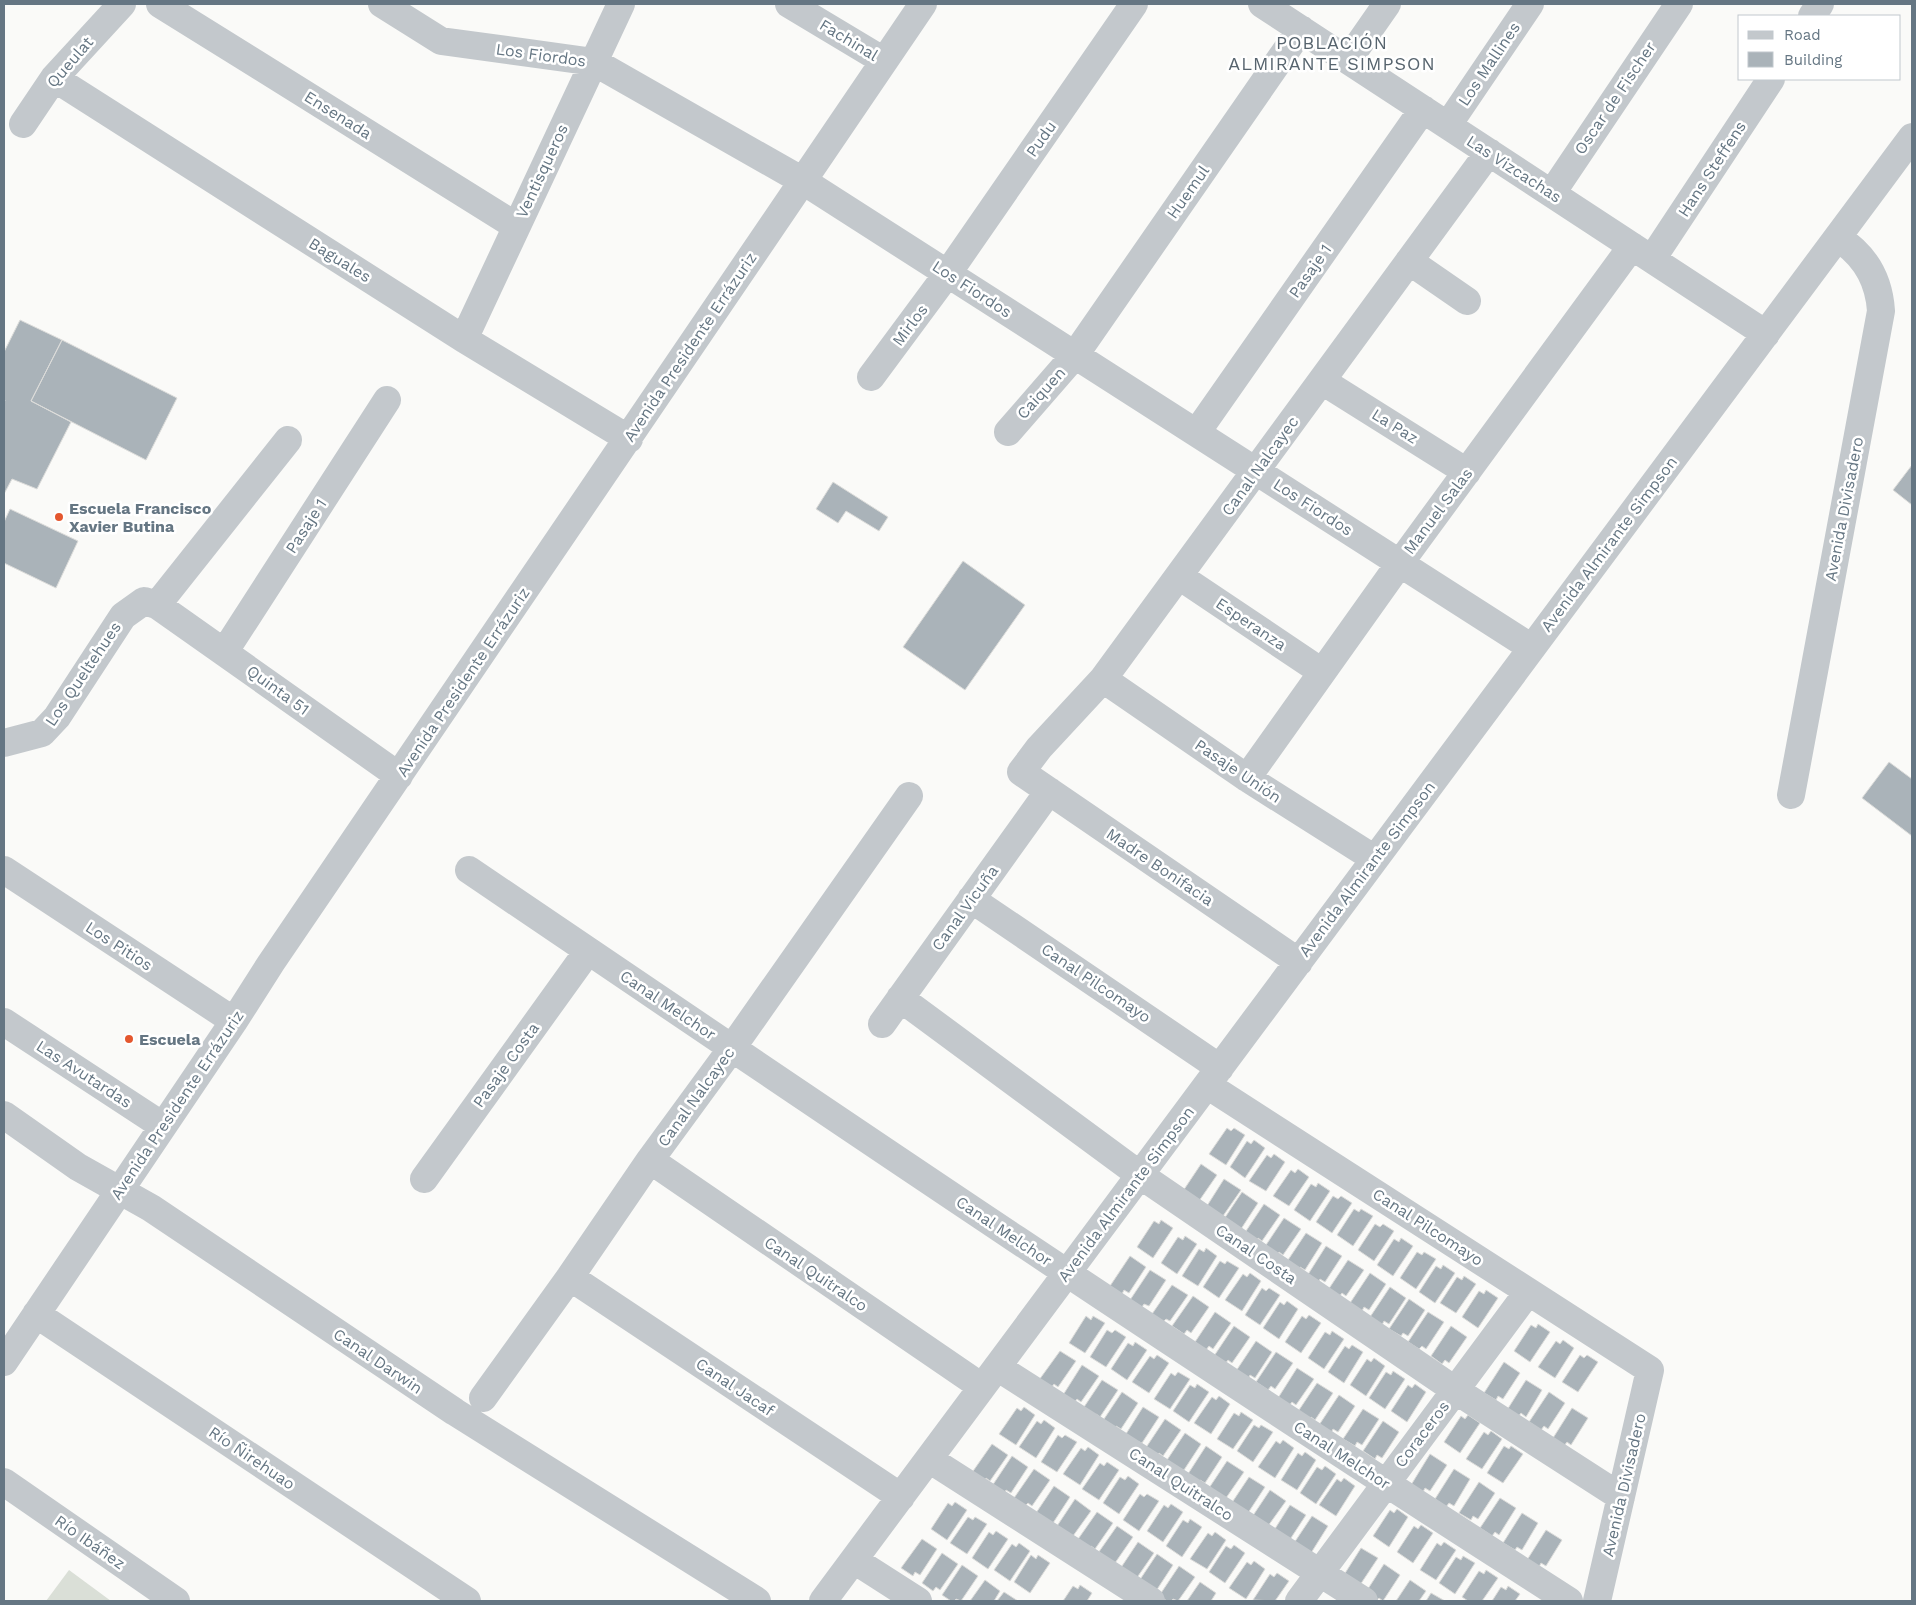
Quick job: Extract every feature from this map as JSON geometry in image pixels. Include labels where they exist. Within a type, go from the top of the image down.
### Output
[{"type":"street","name":"Queulat","points":[[23,124],[54,78],[122,4]]},
{"type":"street","name":"Ensenada","points":[[160,4],[516,226]]},
{"type":"street","name":"Los Fiordos","points":[[382,4],[441,41],[594,62],[803,181],[1532,648]]},
{"type":"street","name":"Ventisqueros","points":[[464,339],[621,4]]},
{"type":"street","name":"Fachinal","points":[[789,4],[884,61]]},
{"type":"street","name":"Avenida Presidente Errázuriz","points":[[4,1362],[234,1021],[271,963],[923,4]]},
{"type":"street","name":"Pudu","points":[[948,273],[1134,4]]},
{"type":"street","name":"Las Vizcachas","points":[[1262,4],[1766,334]]},
{"type":"street","points":[[1348,60],[1387,4]]},
{"type":"street","name":"Los Mallines","points":[[1448,125],[1530,4]]},
{"type":"street","name":"Oscar de Fischer","points":[[1552,193],[1679,4]]},
{"type":"street","points":[[1813,15],[1820,4]]},
{"type":"street","name":"Huemul","points":[[1075,355],[1301,29]]},
{"type":"street","name":"Baguales","points":[[54,78],[464,339],[629,438]]},
{"type":"street","name":"Hans Steffens","points":[[1642,252],[1770,80]]},
{"type":"street","name":"Pasaje 1","points":[[1197,432],[1423,109]]},
{"type":"street","name":"Avenida Almirante Simpson","points":[[823,1601],[1912,137]]},
{"type":"street","name":"Canal Nalcayec","points":[[1021,772],[1039,748],[1104,679],[1489,152]]},
{"type":"street","name":"Avenida Divisadero","points":[[1791,794],[1881,311],[1878,287],[1870,270],[1859,254],[1838,238]]},
{"type":"street","name":"Manuel Salas","points":[[1247,778],[1467,472],[1642,252]]},
{"type":"street","points":[[1409,261],[1467,301]]},
{"type":"street","name":"Mirlos","points":[[871,377],[948,273]]},
{"type":"street","name":"Caiquen","points":[[1008,432],[1075,355]]},
{"type":"street","name":"La Paz","points":[[1322,381],[1467,472]]},
{"type":"street","name":"Pasaje 1","points":[[225,651],[387,400]]},
{"type":"street","points":[[157,605],[288,440]]},
{"type":"street","name":"Esperanza","points":[[1179,576],[1322,672]]},
{"type":"street","name":"Los Queltehues","points":[[4,743],[42,733],[57,718],[123,616],[144,601],[157,605]]},
{"type":"street","name":"Quinta 51","points":[[157,605],[225,651],[398,776]]},
{"type":"street","name":"Pasaje Unión","points":[[1104,679],[1247,778],[1375,860]]},
{"type":"street","name":"Madre Bonifacia","points":[[1021,772],[1298,962]]},
{"type":"street","name":"Canal Vicuña","points":[[882,1024],[1049,791]]},
{"type":"street","name":"Canal Nalcayec","points":[[483,1398],[909,796]]},
{"type":"street","name":"Los Pitios","points":[[4,870],[234,1021]]},
{"type":"street","name":"Canal Melchor","points":[[469,870],[1067,1273],[1386,1484],[1569,1601]]},
{"type":"street","name":"Canal Pilcomayo","points":[[972,899],[1213,1076],[1528,1292],[1650,1370]]},
{"type":"street","name":"Pasaje Costa","points":[[424,1179],[588,951]]},
{"type":"street","name":"Canal Costa","points":[[900,998],[1140,1175],[1456,1390],[1621,1497]]},
{"type":"street","name":"Las Avutardas","points":[[4,1022],[163,1126]]},
{"type":"street","name":"Canal Darwin","points":[[4,1115],[78,1167],[151,1208],[455,1412],[757,1601]]},
{"type":"street","name":"Canal Quitralco","points":[[650,1160],[990,1377],[1364,1601]]},
{"type":"street","name":"Canal Jacaf","points":[[570,1277],[901,1497]]},
{"type":"street","name":"Coraceros","points":[[1299,1601],[1528,1292]]},
{"type":"street","name":"Río Ñirehuao","points":[[36,1314],[467,1601]]},
{"type":"street","name":"Avenida Divisadero","points":[[1598,1601],[1650,1370]]},
{"type":"street","points":[[929,1459],[1151,1601]]},
{"type":"street","name":"Río Ibáñez","points":[[4,1482],[176,1601]]},
{"type":"street","points":[[854,1560],[918,1601]]},
{"type":"shaded area","points":[[69,1570],[111,1601],[46,1601]]},
{"type":"building","points":[[20,320],[62,340],[31,401],[71,422],[37,489],[12,479],[4,494],[4,352]]},
{"type":"building","points":[[62,340],[177,398],[146,460],[31,401]]},
{"type":"building","points":[[1912,465],[1912,505],[1893,490]]},
{"type":"building","points":[[833,482],[888,517],[879,531],[846,511],[838,523],[816,509]]},
{"type":"building","points":[[10,509],[78,541],[56,588],[4,563],[4,522]]},
{"type":"building","points":[[963,561],[1025,605],[965,690],[903,647]]},
{"type":"building","points":[[1889,762],[1912,779],[1912,836],[1862,798]]},
{"type":"building","points":[[1227,1128],[1231,1131],[1234,1128],[1245,1135],[1226,1165],[1209,1154]]},
{"type":"building","points":[[1254,1140],[1265,1148],[1245,1178],[1230,1167],[1247,1141],[1251,1144]]},
{"type":"building","points":[[1274,1154],[1285,1162],[1266,1191],[1249,1181],[1267,1155],[1271,1158]]},
{"type":"building","points":[[1201,1164],[1217,1175],[1199,1201],[1181,1194]]},
{"type":"building","points":[[1298,1169],[1309,1177],[1289,1206],[1273,1196],[1291,1170],[1295,1173]]},
{"type":"building","points":[[1224,1179],[1241,1190],[1223,1216],[1205,1209]]},
{"type":"building","points":[[1318,1183],[1330,1191],[1310,1221],[1294,1210],[1311,1184],[1316,1187]]},
{"type":"building","points":[[1242,1192],[1258,1203],[1241,1229],[1222,1222]]},
{"type":"building","points":[[1333,1196],[1338,1199],[1341,1196],[1352,1203],[1332,1233],[1316,1222]]},
{"type":"building","points":[[1264,1204],[1280,1215],[1262,1241],[1258,1238],[1255,1242],[1244,1234]]},
{"type":"building","points":[[1354,1209],[1359,1212],[1361,1209],[1373,1216],[1353,1246],[1337,1235]]},
{"type":"building","points":[[1284,1218],[1301,1229],[1283,1255],[1279,1252],[1276,1256],[1264,1248]]},
{"type":"building","points":[[1161,1220],[1173,1228],[1153,1258],[1137,1247],[1154,1221],[1159,1224]]},
{"type":"building","points":[[1375,1224],[1380,1227],[1383,1224],[1394,1231],[1374,1261],[1358,1250]]},
{"type":"building","points":[[1306,1233],[1322,1243],[1305,1270],[1300,1267],[1298,1271],[1286,1263]]},
{"type":"building","points":[[1185,1236],[1197,1244],[1177,1274],[1161,1263],[1178,1237],[1183,1240]]},
{"type":"building","points":[[1401,1238],[1413,1246],[1393,1276],[1377,1265],[1394,1239],[1399,1242]]},
{"type":"building","points":[[1326,1246],[1342,1256],[1325,1282],[1320,1279],[1318,1283],[1307,1276]]},
{"type":"building","points":[[1206,1248],[1217,1256],[1198,1286],[1182,1276],[1199,1249],[1204,1252]]},
{"type":"building","points":[[1417,1252],[1422,1255],[1424,1252],[1436,1259],[1416,1289],[1400,1278]]},
{"type":"building","points":[[1130,1256],[1146,1267],[1129,1293],[1124,1290],[1122,1294],[1110,1286]]},
{"type":"building","points":[[1348,1260],[1364,1270],[1346,1296],[1342,1293],[1339,1297],[1328,1290]]},
{"type":"building","points":[[1220,1261],[1225,1264],[1227,1261],[1239,1268],[1219,1298],[1203,1287]]},
{"type":"building","points":[[1443,1265],[1455,1273],[1435,1303],[1419,1292],[1436,1266],[1441,1269]]},
{"type":"building","points":[[1150,1270],[1166,1280],[1149,1306],[1144,1304],[1142,1307],[1130,1300]]},
{"type":"building","points":[[1250,1273],[1261,1281],[1242,1311],[1225,1300],[1243,1274],[1247,1277]]},
{"type":"building","points":[[1370,1273],[1386,1284],[1369,1310],[1364,1307],[1362,1311],[1350,1303]]},
{"type":"building","points":[[1464,1276],[1476,1284],[1456,1313],[1440,1303],[1457,1277],[1462,1280]]},
{"type":"building","points":[[1172,1285],[1188,1295],[1170,1321],[1166,1319],[1163,1322],[1152,1314]]},
{"type":"building","points":[[1390,1287],[1406,1298],[1389,1324],[1384,1321],[1382,1325],[1370,1317]]},
{"type":"building","points":[[1262,1288],[1266,1291],[1269,1288],[1280,1295],[1260,1325],[1245,1315]]},
{"type":"building","points":[[1486,1290],[1498,1298],[1478,1328],[1462,1317],[1479,1291],[1484,1294]]},
{"type":"building","points":[[1193,1296],[1209,1307],[1191,1333],[1187,1330],[1184,1334],[1172,1326]]},
{"type":"building","points":[[1409,1299],[1425,1310],[1408,1336],[1403,1333],[1401,1336],[1389,1329]]},
{"type":"building","points":[[1287,1301],[1298,1309],[1279,1339],[1263,1328],[1280,1302],[1284,1305]]},
{"type":"building","points":[[1215,1312],[1231,1323],[1213,1349],[1209,1346],[1206,1350],[1195,1342]]},
{"type":"building","points":[[1428,1312],[1444,1322],[1426,1349],[1422,1346],[1419,1349],[1408,1342]]},
{"type":"building","points":[[1309,1315],[1321,1323],[1301,1353],[1285,1342],[1302,1316],[1306,1319]]},
{"type":"building","points":[[1086,1316],[1091,1320],[1093,1316],[1105,1323],[1085,1353],[1069,1343]]},
{"type":"building","points":[[1538,1324],[1550,1332],[1530,1362],[1514,1351],[1531,1325],[1536,1328]]},
{"type":"building","points":[[1234,1326],[1250,1337],[1232,1363],[1228,1360],[1225,1364],[1214,1356]]},
{"type":"building","points":[[1451,1326],[1467,1337],[1449,1363],[1445,1360],[1442,1364],[1431,1356]]},
{"type":"building","points":[[1107,1330],[1112,1333],[1115,1330],[1126,1337],[1106,1367],[1090,1357]]},
{"type":"building","points":[[1332,1331],[1344,1339],[1324,1369],[1308,1358],[1325,1332],[1330,1335]]},
{"type":"building","points":[[1563,1340],[1574,1348],[1555,1378],[1538,1367],[1556,1341],[1560,1344]]},
{"type":"building","points":[[1256,1341],[1272,1352],[1255,1378],[1250,1375],[1248,1379],[1236,1371]]},
{"type":"building","points":[[1135,1342],[1147,1350],[1127,1380],[1111,1369],[1128,1343],[1133,1346]]},
{"type":"building","points":[[1352,1345],[1363,1352],[1344,1383],[1328,1372],[1345,1346],[1349,1349]]},
{"type":"building","points":[[1060,1351],[1076,1361],[1058,1387],[1054,1384],[1051,1388],[1039,1380]]},
{"type":"building","points":[[1276,1352],[1293,1363],[1275,1389],[1271,1386],[1268,1390],[1256,1382]]},
{"type":"building","points":[[1157,1355],[1169,1363],[1149,1393],[1132,1382],[1150,1356],[1154,1359]]},
{"type":"building","points":[[1580,1355],[1584,1358],[1587,1355],[1598,1362],[1578,1392],[1562,1382]]},
{"type":"building","points":[[1374,1358],[1385,1366],[1366,1396],[1350,1385],[1367,1359],[1371,1362]]},
{"type":"building","points":[[1504,1362],[1520,1373],[1503,1399],[1498,1396],[1496,1400],[1484,1393]]},
{"type":"building","points":[[1082,1365],[1099,1376],[1081,1402],[1077,1399],[1074,1403],[1063,1395]]},
{"type":"building","points":[[1297,1368],[1314,1379],[1296,1405],[1292,1402],[1289,1406],[1278,1398]]},
{"type":"building","points":[[1393,1371],[1405,1379],[1385,1409],[1369,1398],[1386,1372],[1391,1375]]},
{"type":"building","points":[[1178,1372],[1190,1379],[1170,1409],[1154,1399],[1171,1373],[1175,1376]]},
{"type":"building","points":[[1102,1380],[1118,1390],[1100,1417],[1096,1414],[1093,1417],[1082,1410]]},
{"type":"building","points":[[1526,1380],[1542,1390],[1526,1417],[1521,1413],[1518,1417],[1507,1410]]},
{"type":"building","points":[[1317,1383],[1333,1393],[1315,1420],[1311,1417],[1309,1420],[1297,1413]]},
{"type":"building","points":[[1197,1384],[1209,1392],[1189,1422],[1173,1411],[1190,1385],[1195,1388]]},
{"type":"building","points":[[1415,1384],[1426,1392],[1407,1422],[1391,1411],[1408,1385],[1412,1388]]},
{"type":"building","points":[[1122,1392],[1138,1403],[1121,1429],[1116,1426],[1114,1429],[1102,1422]]},
{"type":"building","points":[[1549,1392],[1565,1403],[1548,1429],[1544,1426],[1541,1430],[1529,1422]]},
{"type":"building","points":[[1339,1395],[1355,1406],[1338,1432],[1333,1429],[1331,1433],[1319,1425]]},
{"type":"building","points":[[1219,1396],[1230,1404],[1211,1434],[1194,1423],[1212,1397],[1216,1400]]},
{"type":"building","points":[[1024,1407],[1035,1415],[1016,1445],[999,1434],[1017,1408],[1021,1411]]},
{"type":"building","points":[[1143,1407],[1159,1417],[1142,1443],[1124,1437]]},
{"type":"building","points":[[1572,1408],[1588,1418],[1571,1445],[1567,1442],[1564,1446],[1553,1438]]},
{"type":"building","points":[[1363,1409],[1379,1419],[1362,1445],[1357,1442],[1355,1446],[1343,1439]]},
{"type":"building","points":[[1241,1412],[1253,1420],[1233,1449],[1217,1439],[1234,1413],[1239,1416]]},
{"type":"building","points":[[1468,1415],[1480,1423],[1460,1453],[1444,1442],[1461,1416],[1465,1419]]},
{"type":"building","points":[[1165,1419],[1181,1430],[1163,1456],[1159,1453],[1156,1457],[1145,1449]]},
{"type":"building","points":[[1044,1420],[1055,1428],[1036,1458],[1019,1447],[1037,1421],[1041,1424]]},
{"type":"building","points":[[1383,1421],[1399,1432],[1382,1458],[1377,1455],[1375,1459],[1363,1451]]},
{"type":"building","points":[[1254,1425],[1259,1428],[1261,1425],[1273,1432],[1253,1462],[1237,1451]]},
{"type":"building","points":[[1491,1431],[1502,1439],[1482,1469],[1466,1459],[1484,1432],[1488,1435]]},
{"type":"building","points":[[1185,1433],[1201,1444],[1184,1470],[1165,1463]]},
{"type":"building","points":[[1058,1435],[1062,1438],[1065,1435],[1077,1442],[1057,1472],[1041,1462]]},
{"type":"building","points":[[1283,1440],[1294,1448],[1275,1478],[1258,1467],[1276,1441],[1280,1444]]},
{"type":"building","points":[[992,1444],[1008,1455],[990,1481],[986,1478],[983,1482],[971,1474]]},
{"type":"building","points":[[1206,1446],[1222,1457],[1205,1483],[1200,1480],[1198,1484],[1186,1477]]},
{"type":"building","points":[[1504,1446],[1509,1449],[1511,1446],[1523,1454],[1503,1483],[1487,1473]]},
{"type":"building","points":[[1088,1447],[1099,1455],[1080,1485],[1063,1474],[1081,1448],[1085,1451]]},
{"type":"building","points":[[1305,1452],[1316,1460],[1297,1490],[1281,1480],[1298,1453],[1302,1456]]},
{"type":"building","points":[[1430,1454],[1447,1465],[1430,1491],[1425,1488],[1423,1492],[1411,1485]]},
{"type":"building","points":[[1012,1456],[1028,1467],[1011,1493],[1006,1490],[1004,1494],[992,1486]]},
{"type":"building","points":[[1227,1461],[1244,1472],[1226,1498],[1207,1491]]},
{"type":"building","points":[[1107,1462],[1119,1470],[1099,1500],[1082,1489],[1100,1463],[1104,1466]]},
{"type":"building","points":[[1325,1466],[1336,1474],[1316,1504],[1300,1493],[1317,1467],[1322,1470]]},
{"type":"building","points":[[1034,1469],[1050,1480],[1032,1506],[1028,1503],[1025,1506],[1014,1498]]},
{"type":"building","points":[[1454,1469],[1470,1479],[1454,1506],[1449,1503],[1446,1507],[1435,1499]]},
{"type":"building","points":[[1128,1476],[1139,1484],[1119,1514],[1103,1503],[1120,1477],[1125,1480]]},
{"type":"building","points":[[1249,1477],[1265,1487],[1248,1513],[1229,1507]]},
{"type":"building","points":[[1344,1478],[1355,1486],[1336,1516],[1319,1505],[1337,1479],[1341,1482]]},
{"type":"building","points":[[1479,1482],[1495,1493],[1478,1519],[1473,1516],[1471,1520],[1459,1513]]},
{"type":"building","points":[[1054,1486],[1070,1497],[1053,1523],[1034,1516]]},
{"type":"building","points":[[1270,1490],[1286,1501],[1268,1526],[1250,1520]]},
{"type":"building","points":[[1140,1494],[1144,1497],[1147,1494],[1159,1501],[1139,1531],[1123,1520]]},
{"type":"building","points":[[1500,1498],[1516,1508],[1499,1535],[1495,1532],[1492,1536],[1480,1528]]},
{"type":"building","points":[[1075,1499],[1091,1511],[1073,1536],[1055,1529]]},
{"type":"building","points":[[955,1502],[967,1510],[947,1540],[931,1529],[948,1503],[952,1506]]},
{"type":"building","points":[[1171,1504],[1183,1512],[1163,1542],[1147,1531],[1164,1505],[1168,1508]]},
{"type":"building","points":[[1290,1505],[1306,1515],[1289,1541],[1271,1535]]},
{"type":"building","points":[[1397,1509],[1408,1517],[1389,1547],[1373,1536],[1390,1510],[1394,1513]]},
{"type":"building","points":[[1097,1512],[1113,1523],[1095,1549],[1091,1546],[1088,1549],[1076,1542]]},
{"type":"building","points":[[1522,1513],[1538,1523],[1522,1550],[1517,1547],[1515,1550],[1503,1543]]},
{"type":"building","points":[[1312,1516],[1328,1526],[1311,1553],[1292,1546]]},
{"type":"building","points":[[968,1517],[973,1520],[975,1517],[987,1524],[967,1554],[950,1543]]},
{"type":"building","points":[[1190,1519],[1202,1527],[1182,1557],[1166,1546],[1183,1520],[1188,1523]]},
{"type":"building","points":[[1421,1525],[1433,1533],[1413,1563],[1397,1552],[1414,1526],[1418,1529]]},
{"type":"building","points":[[1117,1526],[1133,1537],[1115,1563],[1096,1556]]},
{"type":"building","points":[[1546,1530],[1562,1540],[1546,1566],[1541,1563],[1539,1567],[1527,1560]]},
{"type":"building","points":[[996,1531],[1008,1539],[988,1569],[972,1558],[989,1532],[993,1535]]},
{"type":"building","points":[[1215,1532],[1226,1540],[1207,1569],[1190,1559],[1208,1533],[1212,1536]]},
{"type":"building","points":[[922,1539],[937,1549],[920,1575],[915,1572],[913,1576],[901,1568]]},
{"type":"building","points":[[1138,1542],[1154,1553],[1136,1579],[1118,1572]]},
{"type":"building","points":[[1444,1542],[1456,1550],[1436,1580],[1420,1570],[1437,1543],[1441,1546]]},
{"type":"building","points":[[1019,1543],[1030,1551],[1010,1581],[994,1570],[1012,1544],[1016,1547]]},
{"type":"building","points":[[1234,1545],[1245,1553],[1225,1583],[1209,1572],[1226,1546],[1231,1549]]},
{"type":"building","points":[[1361,1548],[1378,1558],[1360,1585],[1342,1578]]},
{"type":"building","points":[[942,1553],[958,1564],[940,1590],[936,1587],[933,1591],[922,1583]]},
{"type":"building","points":[[1157,1554],[1173,1565],[1156,1591],[1137,1584]]},
{"type":"building","points":[[1031,1555],[1036,1559],[1038,1555],[1050,1563],[1030,1593],[1014,1582]]},
{"type":"building","points":[[1463,1556],[1475,1563],[1455,1594],[1439,1583],[1456,1557],[1461,1560]]},
{"type":"building","points":[[1254,1561],[1265,1569],[1246,1599],[1229,1588],[1247,1562],[1251,1565]]},
{"type":"building","points":[[1384,1564],[1400,1575],[1383,1601],[1379,1598],[1376,1601],[1364,1595]]},
{"type":"building","points":[[962,1565],[978,1576],[961,1601],[956,1599],[951,1601],[942,1595]]},
{"type":"building","points":[[1179,1566],[1195,1577],[1178,1601],[1173,1599],[1167,1601],[1159,1596]]},
{"type":"building","points":[[1486,1570],[1498,1578],[1482,1601],[1468,1601],[1462,1597],[1479,1571],[1484,1574]]},
{"type":"building","points":[[1277,1573],[1289,1581],[1275,1601],[1253,1600],[1270,1574],[1274,1577]]},
{"type":"building","points":[[985,1580],[1000,1591],[994,1601],[970,1601]]},
{"type":"building","points":[[1410,1580],[1426,1591],[1419,1601],[1396,1601]]},
{"type":"building","points":[[1200,1582],[1216,1593],[1211,1601],[1187,1601]]},
{"type":"building","points":[[1080,1585],[1092,1593],[1087,1601],[1063,1601],[1073,1586],[1078,1589]]},
{"type":"building","points":[[1508,1586],[1520,1594],[1515,1601],[1492,1601],[1501,1587],[1506,1590]]},
{"type":"building","points":[[1004,1592],[1018,1601],[997,1601]]},
{"type":"building","points":[[1431,1593],[1445,1601],[1426,1601]]},
{"type":"place","name":"Escuela Francisco Xavier Butina","points":[[59,517]]},
{"type":"place","name":"Escuela","points":[[129,1039]]},
{"type":"district","name":"POBLACIÓN ALMIRANTE SIMPSON","points":[[1332,52]]}]
